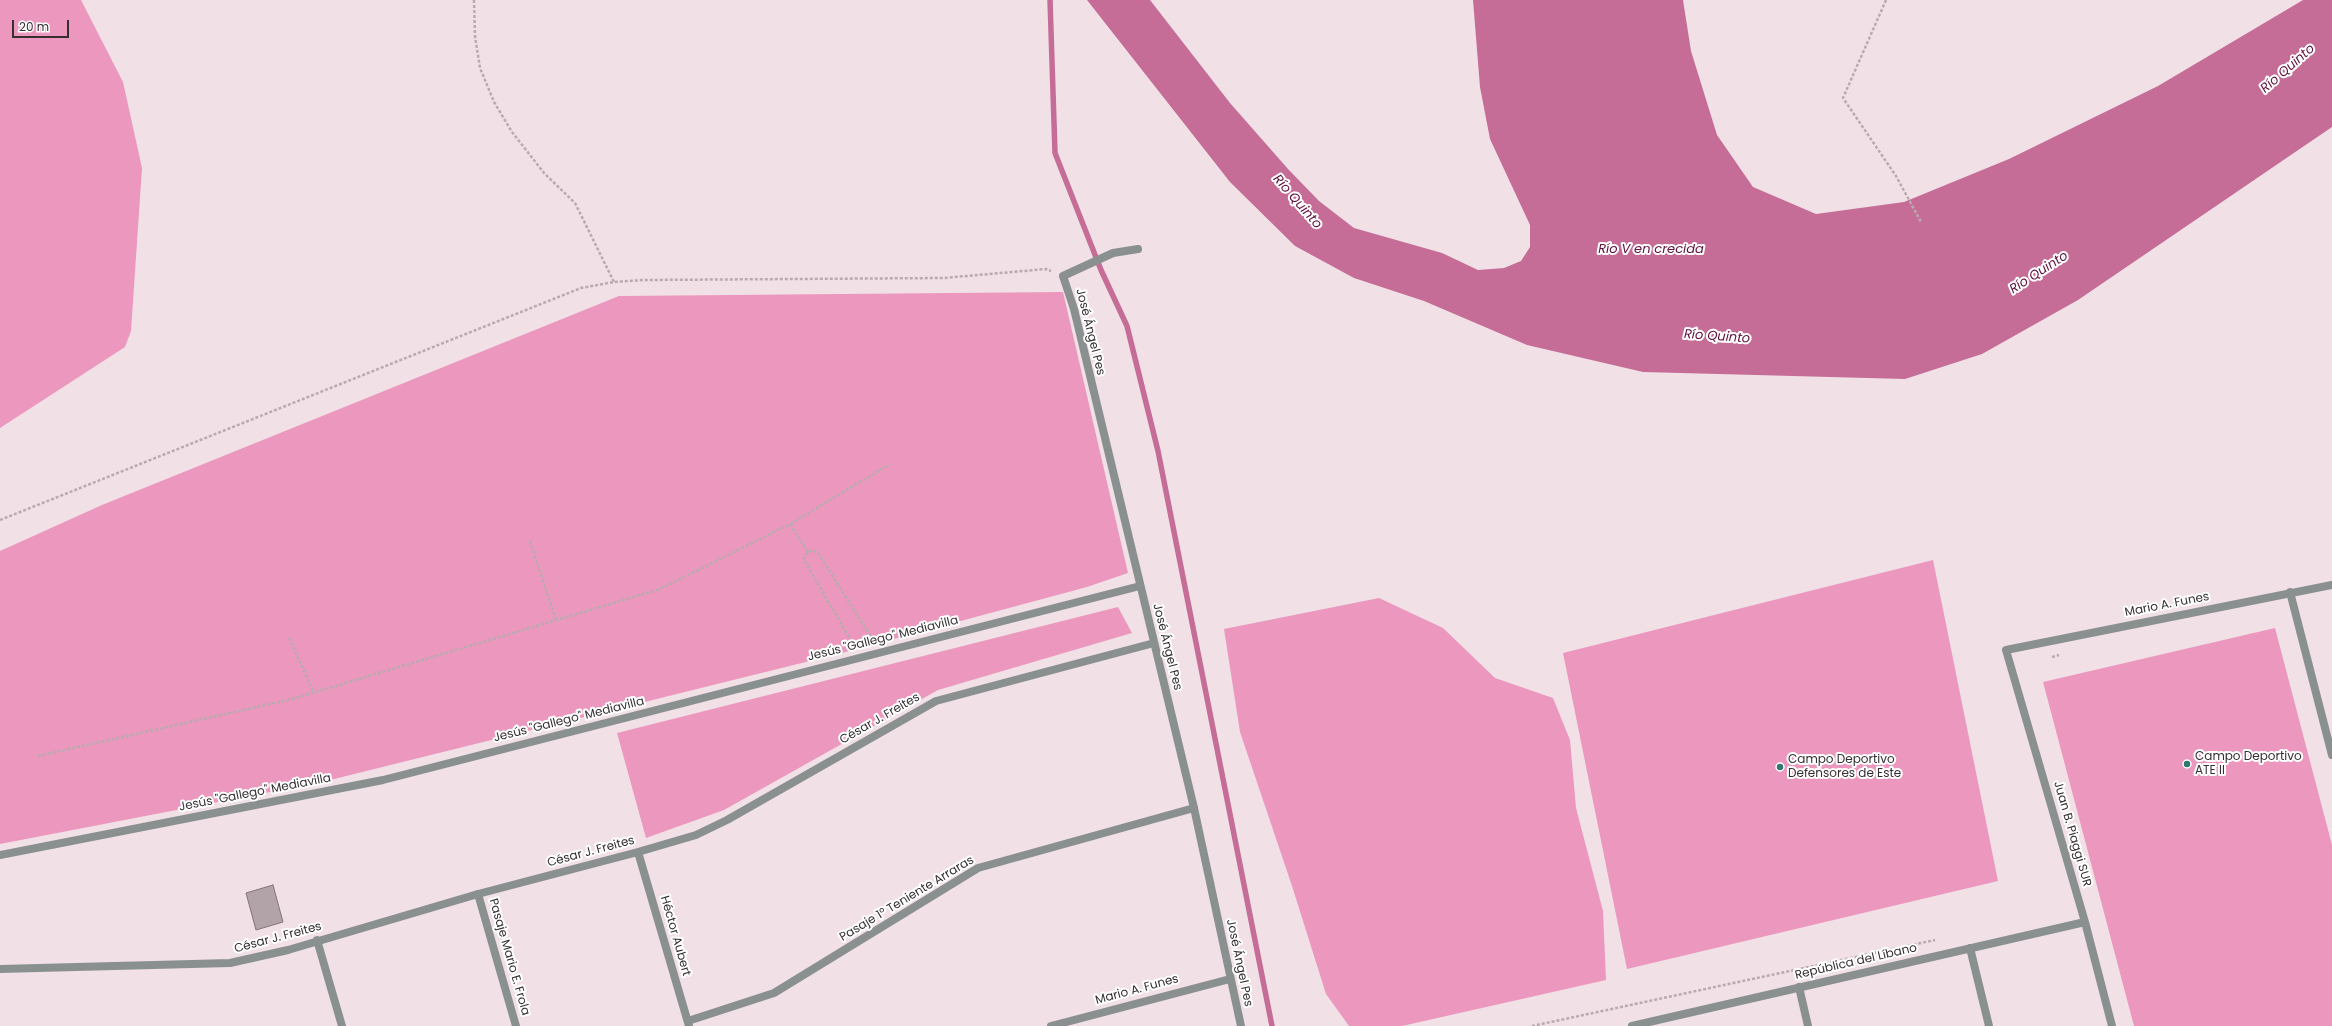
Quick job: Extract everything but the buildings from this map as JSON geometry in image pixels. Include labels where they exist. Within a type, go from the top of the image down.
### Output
[{"type":"street","points":[[1063,276],[1113,253],[1138,249]]},
{"type":"street","name":"José Ángel Pes","points":[[1063,276],[1074,309],[1194,808],[1241,1026]]},
{"type":"street","name":"Mario A. Funes","points":[[2006,650],[2332,584]]},
{"type":"street","name":"Jesús \"Gallego\" Mediavilla","points":[[0,855],[383,780],[1140,586]]},
{"type":"street","points":[[2290,592],[2332,755]]},
{"type":"street","name":"César J. Freites","points":[[0,969],[230,963],[288,950],[317,940],[478,894],[638,852],[696,835],[727,820],[936,701],[1154,642]]},
{"type":"street","name":"Juan B. Piaggi SUR","points":[[2006,650],[2085,922],[2112,1026]]},
{"type":"street","name":"Pasaje 1º Teniente Arraras","points":[[688,1023],[774,993],[978,868],[1194,808]]},
{"type":"street","name":"Héctor Aubert","points":[[638,852],[688,1023]]},
{"type":"street","name":"Pasaje Mario E. Frola","points":[[478,894],[516,1026]]},
{"type":"street","name":"República del Líbano","points":[[1632,1026],[2085,922]]},
{"type":"street","points":[[317,940],[342,1026]]},
{"type":"street","points":[[1970,948],[1989,1026]]},
{"type":"street","name":"Mario A. Funes","points":[[1051,1026],[1230,979]]},
{"type":"street","points":[[1799,987],[1808,1026]]},
{"type":"path","points":[[474,0],[475,36],[480,68],[494,102],[512,132],[544,173],[575,203],[614,282]]},
{"type":"path","points":[[1886,0],[1843,98],[1896,176],[1921,222]]},
{"type":"path","points":[[0,520],[581,288],[614,282],[944,278],[1046,269],[1063,276]]},
{"type":"path","points":[[38,756],[292,699],[660,589],[790,524],[890,464]]},
{"type":"path","points":[[790,524],[808,552]]},
{"type":"path","points":[[530,541],[556,620]]},
{"type":"path","points":[[860,658],[804,560],[808,552],[812,550],[818,553],[880,652]]},
{"type":"path","points":[[289,638],[314,693]]},
{"type":"path","points":[[1532,1026],[1935,940]]},
{"type":"shaded area","points":[[0,0],[81,0],[123,82],[142,168],[131,331],[125,347],[0,428]]},
{"type":"shaded area","points":[[1063,292],[1128,573],[1087,587],[838,654],[322,782],[0,844],[0,551],[102,505],[619,296]]},
{"type":"shaded area","name":"Campo Deportivo Defensores de Este","points":[[1933,560],[1998,881],[1627,969],[1563,653]]},
{"type":"shaded area","points":[[1379,598],[1443,628],[1495,678],[1553,698],[1570,740],[1576,808],[1603,911],[1606,980],[1402,1026],[1349,1026],[1326,994],[1292,886],[1240,732],[1224,629]]},
{"type":"shaded area","points":[[1118,607],[1132,633],[938,690],[724,810],[646,838],[617,733]]},
{"type":"shaded area","name":"Campo Deportivo ATE II","points":[[2275,628],[2332,845],[2332,1026],[2134,1026],[2043,682]]},
{"type":"water","name":"Río V en crecida","points":[[1087,0],[1150,0],[1230,103],[1288,169],[1319,201],[1354,228],[1442,253],[1478,270],[1504,268],[1521,261],[1530,247],[1530,225],[1490,139],[1480,87],[1473,0],[1683,0],[1691,51],[1717,135],[1753,187],[1816,214],[1904,202],[2009,159],[2158,86],[2303,0],[2332,0],[2332,127],[2078,300],[1982,354],[1905,379],[1643,372],[1527,345],[1424,301],[1354,278],[1295,246],[1230,182]]},
{"type":"waterway","points":[[1050,0],[1055,153],[1101,270],[1127,326],[1158,451],[1272,1026]]},
{"type":"place","name":"Campo Deportivo ATE II","points":[[2187,764]]},
{"type":"place","name":"Campo Deportivo Defensores de Este","points":[[1780,767]]},
{"type":"water label","name":"Río Quinto","points":[[2288,69]]},
{"type":"water label","name":"Río Quinto","points":[[1297,202]]},
{"type":"water label","name":"Río Quinto","points":[[2039,273]]},
{"type":"water label","name":"Río Quinto","points":[[1717,337]]}]
